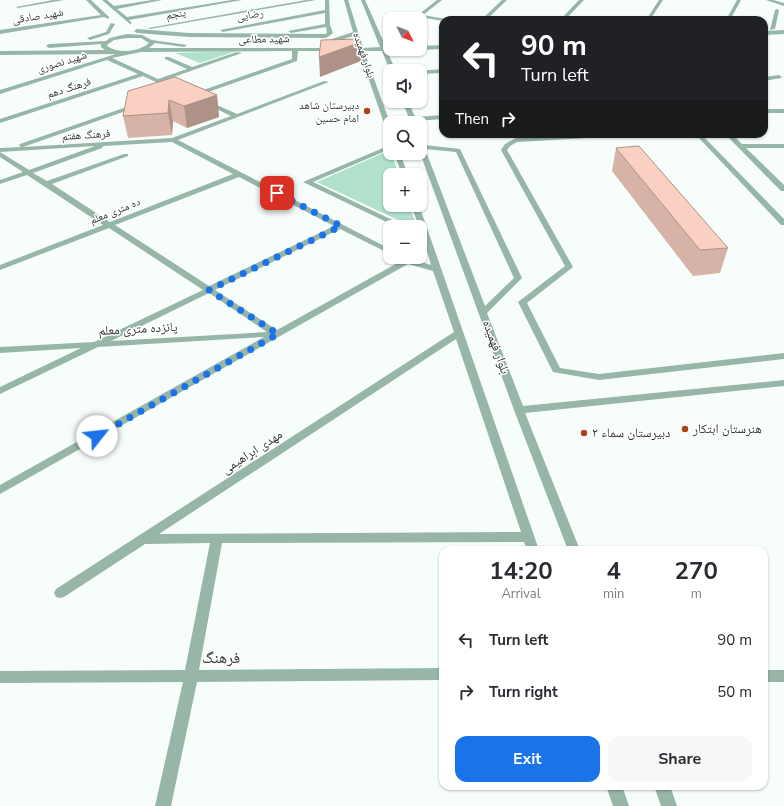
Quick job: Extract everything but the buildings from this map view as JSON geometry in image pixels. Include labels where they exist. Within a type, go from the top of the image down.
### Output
[{"type":"street","points":[[18,6],[62,0]]},
{"type":"street","points":[[88,0],[115,26],[116,32],[104,47],[112,51]]},
{"type":"street","points":[[104,0],[126,19],[142,37]]},
{"type":"street","points":[[112,8],[160,0]]},
{"type":"street","points":[[126,19],[240,0]]},
{"type":"street","name":"پنجم","points":[[137,31],[314,0]]},
{"type":"street","points":[[137,31],[199,34],[326,36],[330,33],[328,25],[327,0]]},
{"type":"street","name":"بلوار فهمیده","points":[[346,0],[384,116]]},
{"type":"street","name":"بلوار فهمیده","points":[[363,0],[381,43]]},
{"type":"street","points":[[424,12],[440,0]]},
{"type":"street","points":[[487,16],[505,0]]},
{"type":"street","points":[[566,16],[582,0]]},
{"type":"street","points":[[651,16],[661,0]]},
{"type":"street","points":[[730,16],[739,0]]},
{"type":"street","points":[[768,0],[784,5]]},
{"type":"street","points":[[772,29],[777,10]]},
{"type":"street","name":"رضایی","points":[[199,34],[328,11]]},
{"type":"street","name":"شهید صادقی","points":[[0,32],[104,16]]},
{"type":"street","points":[[427,18],[439,19]]},
{"type":"street","points":[[45,45],[82,40],[104,35],[110,32],[113,24]]},
{"type":"street","points":[[267,35],[328,25]]},
{"type":"street","points":[[768,29],[784,28]]},
{"type":"street","points":[[314,44],[346,37],[356,33],[355,30]]},
{"type":"street","points":[[768,33],[784,32]]},
{"type":"street","points":[[0,48],[32,47],[110,40],[127,36],[142,37]]},
{"type":"street","name":"شهید مطاعی","points":[[142,37],[151,41],[194,45],[314,44],[383,49]]},
{"type":"street","points":[[0,53],[130,52],[148,47],[151,41]]},
{"type":"street","name":"شهید مطاعی","points":[[138,50],[295,49],[360,46],[381,43]]},
{"type":"street","points":[[32,47],[39,46]]},
{"type":"street","points":[[427,48],[439,47]]},
{"type":"street","points":[[235,115],[188,94],[295,60],[295,49]]},
{"type":"street","points":[[157,81],[248,50]]},
{"type":"street","name":"شهید نصوری","points":[[0,92],[130,52]]},
{"type":"street","points":[[167,58],[192,68]]},
{"type":"street","points":[[109,59],[179,90],[172,93]]},
{"type":"street","points":[[427,71],[439,70]]},
{"type":"street","name":"فرهنگ دهم","points":[[0,120],[144,74]]},
{"type":"street","points":[[768,78],[779,77]]},
{"type":"street","points":[[173,140],[235,115],[326,82]]},
{"type":"street","points":[[9,150],[142,103]]},
{"type":"street","points":[[768,111],[784,111]]},
{"type":"street","points":[[427,119],[439,118]]},
{"type":"street","points":[[551,138],[516,140],[507,145],[504,150],[569,267],[522,302],[556,370],[599,377],[784,356]]},
{"type":"street","points":[[702,138],[780,216],[784,223]]},
{"type":"street","points":[[732,138],[781,183],[784,189]]},
{"type":"street","points":[[173,140],[383,248]]},
{"type":"street","name":"فرهنگ هفتم","points":[[0,150],[173,140]]},
{"type":"street","points":[[0,182],[112,143]]},
{"type":"street","points":[[427,146],[458,150],[518,278],[484,312]]},
{"type":"street","points":[[740,146],[784,146]]},
{"type":"street","points":[[383,149],[306,182],[388,220]]},
{"type":"street","points":[[0,154],[278,334]]},
{"type":"street","points":[[46,184],[126,155]]},
{"type":"street","name":"بلوار فهمیده","points":[[426,160],[484,312],[519,410],[572,546]]},
{"type":"street","name":"ده متری معلم","points":[[0,268],[239,174]]},
{"type":"street","points":[[0,391],[341,226]]},
{"type":"street","points":[[427,245],[437,268],[532,546]]},
{"type":"street","points":[[0,490],[278,334],[396,264]]},
{"type":"street","points":[[422,264],[437,268]]},
{"type":"street","name":"مهدی ابراهیمی","points":[[60,593],[459,333]]},
{"type":"street","name":"پانزده متری معلم","points":[[0,350],[278,334]]},
{"type":"street","points":[[519,410],[784,383]]},
{"type":"street","points":[[143,539],[529,537]]},
{"type":"street","points":[[163,806],[191,676],[217,539]]},
{"type":"street","name":"فرهنگ","points":[[0,677],[439,674]]},
{"type":"street","points":[[768,676],[784,676]]},
{"type":"street","points":[[615,790],[621,806]]},
{"type":"street","points":[[663,790],[669,806]]},
{"type":"green space","points":[[237,51],[200,63],[175,53]]},
{"type":"green space","points":[[383,153],[383,160],[394,160],[396,168],[383,168],[383,212],[412,212],[414,220],[398,220],[317,182]]},
{"type":"place","name":"دبیرستان شاهد امام حسین","points":[[367,111]]},
{"type":"place","name":"هنرستان ابتکار","points":[[685,429]]},
{"type":"place","name":"دبیرستان سماء ٢","points":[[584,433]]},
{"type":"route","points":[[97,436],[278,334],[209,290],[341,226],[277,193]]}]
